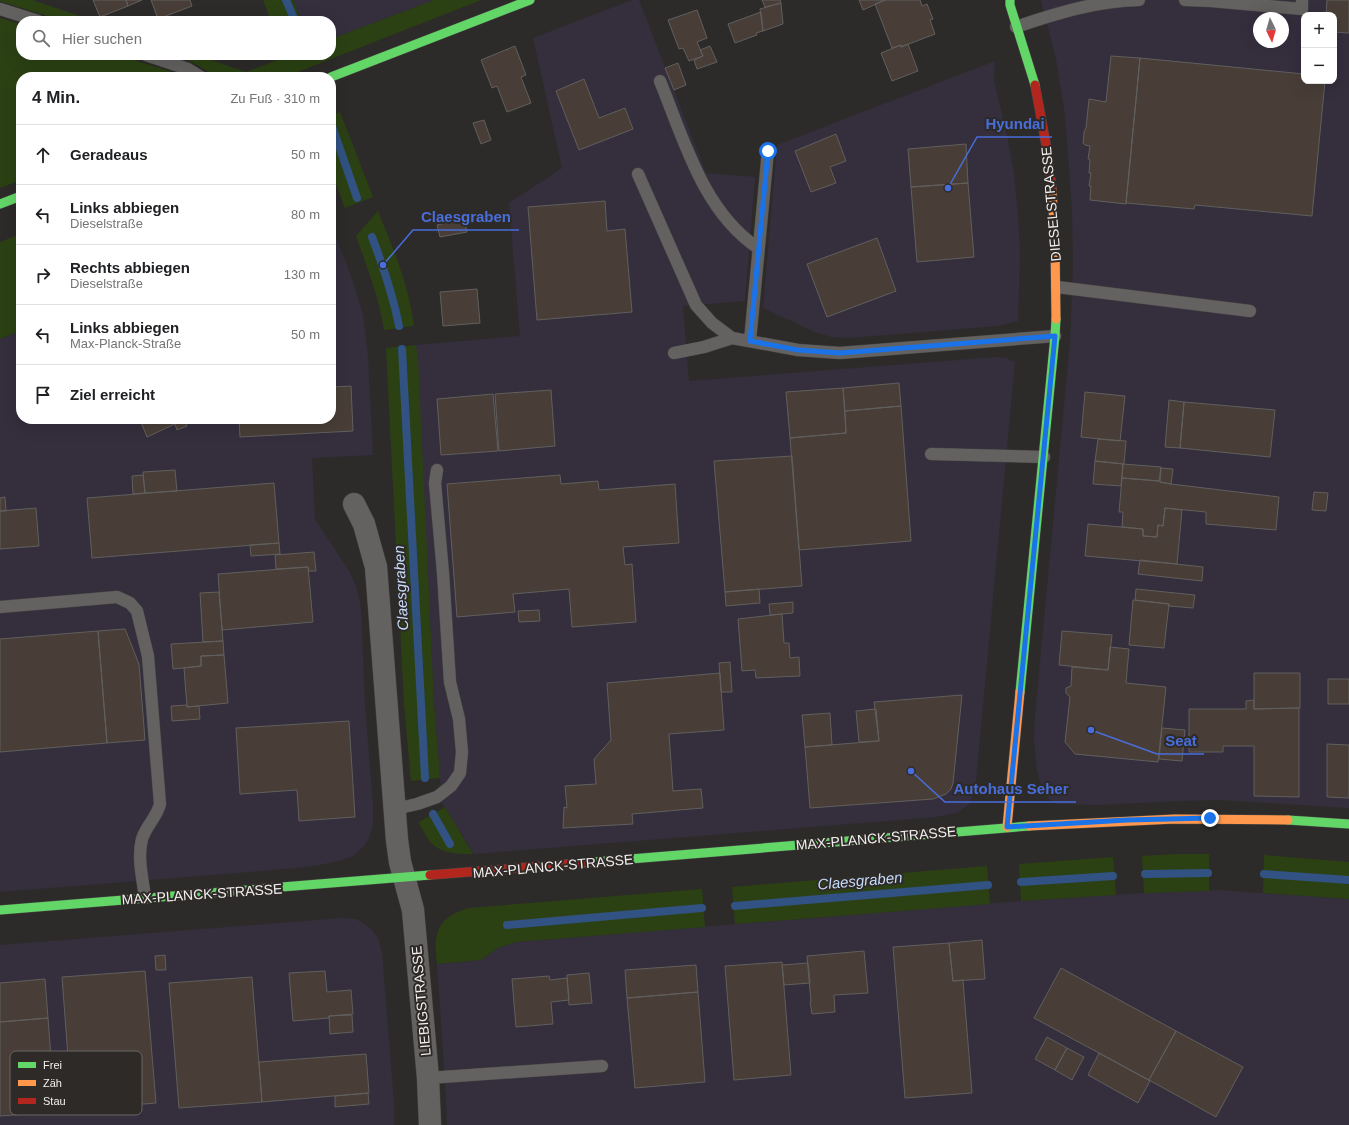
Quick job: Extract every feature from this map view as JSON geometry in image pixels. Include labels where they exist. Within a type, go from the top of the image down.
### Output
[{"type":"street","points":[[336,75],[530,0]]},
{"type":"street","name":"DIESELSTRASSE","points":[[1007,827],[1044,456],[1055,336],[1057,287],[1056,238],[1052,185],[1045,134],[1036,88],[1025,50],[1008,2]]},
{"type":"street","points":[[0,204],[16,198]]},
{"type":"street","points":[[354,504],[364,524],[371,544],[376,567],[397,840],[404,878]]},
{"type":"street","name":"MAX-PLANCK-STRASSE","points":[[0,910],[404,878],[1007,827],[1127,820],[1237,818],[1304,820],[1349,824]]},
{"type":"street","name":"LIEBIGSTRASSE","points":[[404,878],[413,910],[428,1078],[430,1125]]},
{"type":"lane","points":[[1016,26],[1092,4],[1140,0]]},
{"type":"lane","points":[[1185,0],[1302,9],[1302,0]]},
{"type":"lane","points":[[0,9],[22,16]]},
{"type":"lane","points":[[161,60],[193,72]]},
{"type":"lane","points":[[660,81],[693,163],[706,189],[723,215],[737,232],[758,248]]},
{"type":"lane","points":[[750,341],[768,151]]},
{"type":"lane","points":[[638,174],[696,305],[712,323],[732,338]]},
{"type":"lane","points":[[1057,287],[1250,311]]},
{"type":"lane","points":[[674,353],[704,347],[732,338],[798,350],[840,353],[1055,336]]},
{"type":"lane","points":[[932,454],[1044,456]]},
{"type":"lane","points":[[395,809],[417,804],[437,797],[451,786],[460,773],[462,752],[459,719],[450,682],[443,573],[435,483],[437,470]]},
{"type":"lane","points":[[0,607],[117,597],[130,603],[137,611],[148,656],[160,804],[158,812],[146,830],[142,840],[141,865],[145,898]]},
{"type":"lane","points":[[428,1078],[602,1066]]},
{"type":"shaded area","points":[[293,0],[434,0],[336,37],[336,16],[299,16]]},
{"type":"shaded area","points":[[632,0],[639,0],[706,173],[755,177],[745,301],[683,306],[689,381],[996,357],[1006,358],[1015,362],[976,781],[973,796],[966,807],[956,813],[936,817],[474,854],[442,803],[434,704],[416,345],[520,336],[509,203],[562,168],[533,38]]},
{"type":"shaded area","points":[[1041,0],[1349,0],[1349,808],[1219,800],[1098,805],[1057,804],[1050,800],[1040,782],[1037,771],[1034,740],[1035,715],[1070,342],[1073,265],[1072,209],[1065,115],[1056,59]]},
{"type":"shaded area","points":[[995,61],[994,80],[1014,173],[1018,217],[1020,253],[1018,321],[997,326],[849,338],[831,337],[815,332],[763,308],[777,145]]},
{"type":"shaded area","points":[[336,237],[353,282],[363,315],[368,356],[373,455],[312,458],[315,519],[349,571],[357,588],[361,608],[365,705],[373,805],[373,825],[369,838],[363,847],[353,856],[339,861],[298,868],[0,892],[0,339],[16,333],[16,424],[336,424]]},
{"type":"shaded area","points":[[1218,890],[1349,899],[1349,1125],[447,1125],[437,964],[481,960],[498,948],[516,942],[1021,901]]},
{"type":"shaded area","points":[[342,918],[356,919],[369,927],[378,938],[382,952],[394,1102],[394,1125],[0,1125],[0,945]]},
{"type":"green space","points":[[32,0],[80,16],[47,16],[0,1]]},
{"type":"green space","points":[[263,0],[293,0],[299,16],[269,16]]},
{"type":"green space","points":[[434,0],[481,0],[336,57],[336,37]]},
{"type":"green space","points":[[0,18],[16,23],[16,60],[134,60],[172,72],[16,72],[16,182],[0,188]]},
{"type":"green space","points":[[187,60],[211,60],[246,72],[208,72]]},
{"type":"green space","points":[[277,60],[328,60],[298,72],[246,72]]},
{"type":"green space","points":[[340,112],[373,197],[345,208],[336,184],[336,113]]},
{"type":"green space","points":[[378,211],[395,253],[412,311],[414,326],[384,330],[376,294],[356,236]]},
{"type":"green space","points":[[16,236],[16,333],[0,339],[0,242]]},
{"type":"green space","points":[[416,345],[418,358],[434,704],[440,778],[411,781],[404,704],[386,348]]},
{"type":"green space","points":[[445,807],[473,854],[446,852],[432,844],[427,837],[419,822]]},
{"type":"green space","points":[[1209,854],[1209,891],[1144,893],[1142,856]]},
{"type":"green space","points":[[1264,855],[1349,862],[1349,899],[1263,893]]},
{"type":"green space","points":[[1113,857],[1116,895],[1021,901],[1019,864]]},
{"type":"green space","points":[[987,866],[990,904],[735,924],[732,887]]},
{"type":"green space","points":[[702,889],[705,927],[516,942],[498,948],[481,960],[437,964],[436,943],[440,928],[450,916],[469,908]]},
{"type":"building","points":[[93,0],[126,0],[128,6],[100,16]]},
{"type":"building","points":[[126,0],[142,0],[128,6]]},
{"type":"building","points":[[151,0],[190,0],[192,6],[166,16],[157,16]]},
{"type":"building","points":[[762,0],[780,0],[781,3],[765,7]]},
{"type":"building","points":[[859,0],[885,0],[863,10]]},
{"type":"building","points":[[885,0],[920,0],[922,6],[927,4],[933,19],[930,20],[935,34],[901,47],[901,45],[892,48],[875,4]]},
{"type":"building","points":[[1327,0],[1349,0],[1349,33],[1337,32],[1337,12],[1326,12]]},
{"type":"building","points":[[781,3],[783,24],[763,31],[760,9]]},
{"type":"building","points":[[697,10],[707,38],[697,42],[703,56],[689,61],[683,48],[679,49],[668,20]]},
{"type":"building","points":[[761,12],[763,31],[756,33],[757,35],[735,43],[728,24]]},
{"type":"building","points":[[908,44],[918,71],[892,81],[881,53],[901,45],[901,47]]},
{"type":"building","points":[[515,46],[526,75],[521,77],[531,103],[507,112],[497,86],[492,88],[481,60]]},
{"type":"building","points":[[710,46],[717,62],[697,69],[694,60],[703,56],[700,50]]},
{"type":"building","points":[[1111,56],[1140,58],[1126,204],[1090,200],[1091,186],[1089,186],[1091,173],[1089,173],[1090,160],[1088,159],[1090,146],[1083,143],[1089,99],[1106,102]]},
{"type":"building","points":[[1140,58],[1301,74],[1301,84],[1325,84],[1312,216],[1195,205],[1194,209],[1126,203]]},
{"type":"building","points":[[678,63],[686,85],[674,90],[665,68]]},
{"type":"building","points":[[584,79],[599,118],[625,108],[633,129],[579,150],[556,91]]},
{"type":"building","points":[[484,120],[491,140],[481,144],[473,123]]},
{"type":"building","points":[[836,134],[846,161],[830,167],[836,183],[811,192],[795,151]]},
{"type":"building","points":[[966,144],[968,183],[911,187],[908,149]]},
{"type":"building","points":[[968,183],[974,257],[917,262],[911,187]]},
{"type":"building","points":[[605,201],[607,231],[625,229],[632,312],[537,320],[528,207]]},
{"type":"building","points":[[464,219],[467,232],[440,237],[437,225]]},
{"type":"building","points":[[877,238],[896,291],[827,317],[807,264]]},
{"type":"building","points":[[477,289],[480,323],[443,326],[440,292]]},
{"type":"building","points":[[899,383],[901,406],[845,411],[843,388]]},
{"type":"building","points":[[351,386],[353,431],[240,437],[239,424],[336,424],[336,387]]},
{"type":"building","points":[[843,388],[846,433],[790,438],[786,392]]},
{"type":"building","points":[[551,390],[555,446],[499,451],[495,394]]},
{"type":"building","points":[[1085,392],[1125,396],[1120,441],[1081,437]]},
{"type":"building","points":[[493,394],[498,451],[441,455],[437,399]]},
{"type":"building","points":[[1169,400],[1184,402],[1180,448],[1165,447]]},
{"type":"building","points":[[1184,402],[1275,410],[1270,457],[1180,448]]},
{"type":"building","points":[[901,406],[911,541],[799,550],[790,438],[846,433],[845,411]]},
{"type":"building","points":[[142,424],[175,424],[147,437]]},
{"type":"building","points":[[175,424],[186,424],[187,426],[177,430]]},
{"type":"building","points":[[1098,439],[1126,441],[1124,464],[1095,461]]},
{"type":"building","points":[[792,456],[802,586],[725,592],[714,461]]},
{"type":"building","points":[[1095,461],[1123,464],[1121,486],[1093,484]]},
{"type":"building","points":[[1123,464],[1161,467],[1159,481],[1122,478]]},
{"type":"building","points":[[1161,468],[1173,469],[1171,484],[1160,482]]},
{"type":"building","points":[[175,470],[177,491],[145,493],[143,472]]},
{"type":"building","points":[[143,475],[145,493],[133,494],[132,476]]},
{"type":"building","points":[[560,475],[561,484],[598,481],[599,490],[675,484],[679,543],[623,547],[625,565],[632,564],[636,622],[572,627],[569,589],[513,594],[515,612],[457,617],[447,484]]},
{"type":"building","points":[[1122,478],[1159,481],[1171,484],[1279,497],[1276,530],[1206,524],[1206,512],[1165,508],[1163,526],[1158,525],[1157,537],[1143,536],[1143,529],[1122,527],[1123,512],[1119,512]]},
{"type":"building","points":[[274,483],[279,543],[92,558],[87,498]]},
{"type":"building","points":[[1314,492],[1328,493],[1326,511],[1312,510]]},
{"type":"building","points":[[5,497],[6,511],[0,511],[0,498]]},
{"type":"building","points":[[36,508],[39,546],[0,549],[0,511]]},
{"type":"building","points":[[1165,508],[1182,510],[1177,564],[1085,556],[1088,524],[1143,529],[1143,536],[1157,537],[1158,525],[1163,526]]},
{"type":"building","points":[[279,543],[280,554],[251,556],[250,545]]},
{"type":"building","points":[[314,552],[316,571],[309,571],[308,567],[276,569],[275,555]]},
{"type":"building","points":[[1140,560],[1203,567],[1202,581],[1138,574]]},
{"type":"building","points":[[308,567],[313,622],[222,630],[218,574]]},
{"type":"building","points":[[759,589],[760,603],[726,606],[725,592]]},
{"type":"building","points":[[1136,589],[1195,595],[1193,608],[1169,606],[1169,604],[1135,600]]},
{"type":"building","points":[[219,592],[223,641],[203,642],[200,593]]},
{"type":"building","points":[[1133,600],[1169,604],[1164,648],[1129,645]]},
{"type":"building","points":[[793,602],[793,613],[770,615],[769,604]]},
{"type":"building","points":[[539,610],[540,621],[519,622],[518,611]]},
{"type":"building","points":[[782,614],[784,643],[789,643],[790,658],[799,657],[800,676],[756,678],[755,670],[742,671],[738,619]]},
{"type":"building","points":[[125,629],[139,664],[145,740],[107,743],[98,631]]},
{"type":"building","points":[[98,631],[107,743],[0,752],[0,639]]},
{"type":"building","points":[[1062,631],[1112,635],[1108,670],[1059,665]]},
{"type":"building","points":[[223,641],[224,655],[201,656],[201,666],[173,669],[171,644]]},
{"type":"building","points":[[1110,647],[1129,649],[1126,683],[1166,687],[1158,762],[1075,754],[1065,742],[1070,697],[1066,693],[1066,688],[1071,686],[1072,667],[1108,670]]},
{"type":"building","points":[[224,655],[228,703],[187,707],[184,668],[201,666],[201,656]]},
{"type":"building","points":[[730,662],[732,692],[721,692],[719,663]]},
{"type":"building","points":[[720,673],[724,730],[669,734],[673,791],[701,789],[703,808],[632,814],[633,824],[563,828],[564,807],[567,808],[565,786],[596,784],[594,759],[611,740],[607,683]]},
{"type":"building","points":[[1254,673],[1300,673],[1300,708],[1254,709]]},
{"type":"building","points":[[1328,679],[1349,679],[1349,704],[1328,704]]},
{"type":"building","points":[[962,695],[953,783],[951,789],[946,794],[933,799],[810,808],[805,747],[879,741],[874,702]]},
{"type":"building","points":[[1254,700],[1254,709],[1299,708],[1299,797],[1254,796],[1254,746],[1223,746],[1223,752],[1189,752],[1189,709],[1246,709],[1246,701]]},
{"type":"building","points":[[187,705],[187,707],[199,706],[200,719],[172,721],[171,706]]},
{"type":"building","points":[[876,709],[879,741],[859,742],[856,711]]},
{"type":"building","points":[[830,713],[832,745],[805,747],[802,715]]},
{"type":"building","points":[[349,721],[355,817],[299,821],[297,790],[240,794],[236,728]]},
{"type":"building","points":[[1162,728],[1185,730],[1182,761],[1159,759]]},
{"type":"building","points":[[1327,744],[1349,745],[1349,798],[1327,797]]},
{"type":"building","points":[[982,940],[985,979],[953,981],[949,943]]},
{"type":"building","points":[[949,943],[953,981],[963,980],[972,1093],[905,1098],[893,947]]},
{"type":"building","points":[[864,951],[868,993],[834,995],[835,1012],[812,1014],[807,956]]},
{"type":"building","points":[[165,955],[166,970],[156,970],[155,956]]},
{"type":"building","points":[[782,962],[791,1075],[734,1080],[725,966]]},
{"type":"building","points":[[808,963],[810,983],[784,985],[782,965]]},
{"type":"building","points":[[696,965],[698,992],[627,998],[625,970]]},
{"type":"building","points":[[1061,968],[1176,1031],[1149,1080],[1034,1018]]},
{"type":"building","points":[[145,971],[156,1103],[142,1104],[142,1051],[68,1051],[62,977]]},
{"type":"building","points":[[325,971],[327,992],[351,990],[353,1014],[293,1021],[289,973]]},
{"type":"building","points":[[589,973],[592,1003],[569,1005],[567,975]]},
{"type":"building","points":[[549,976],[550,980],[567,978],[569,1000],[551,1002],[553,1024],[516,1027],[512,979]]},
{"type":"building","points":[[252,977],[262,1102],[179,1108],[169,983]]},
{"type":"building","points":[[45,979],[48,1018],[0,1022],[0,983]]},
{"type":"building","points":[[698,992],[705,1082],[635,1088],[627,998]]},
{"type":"building","points":[[352,1015],[353,1032],[330,1034],[329,1016]]},
{"type":"building","points":[[48,1018],[50,1051],[10,1051],[10,1115],[14,1115],[0,1116],[0,1022]]},
{"type":"building","points":[[1176,1031],[1243,1067],[1216,1117],[1149,1080]]},
{"type":"building","points":[[1047,1037],[1067,1048],[1055,1070],[1035,1059]]},
{"type":"building","points":[[1067,1048],[1084,1057],[1072,1080],[1055,1070]]},
{"type":"building","points":[[1099,1053],[1150,1081],[1138,1103],[1088,1075]]},
{"type":"building","points":[[366,1054],[369,1093],[262,1102],[259,1062]]},
{"type":"building","points":[[368,1093],[369,1104],[335,1107],[335,1096]]},
{"type":"waterway","name":"Claesgraben","points":[[286,0],[293,16]]},
{"type":"waterway","name":"Claesgraben","points":[[336,137],[357,198]]},
{"type":"waterway","name":"Claesgraben","points":[[372,237],[394,303],[399,326]]},
{"type":"waterway","name":"Claesgraben","points":[[402,349],[425,778]]},
{"type":"waterway","name":"Claesgraben","points":[[433,814],[450,844]]},
{"type":"waterway","name":"Claesgraben","points":[[1145,874],[1208,873]]},
{"type":"waterway","name":"Claesgraben","points":[[1264,874],[1349,880]]},
{"type":"waterway","name":"Claesgraben","points":[[1021,882],[1113,876]]},
{"type":"waterway","name":"Claesgraben","points":[[735,906],[988,885]]},
{"type":"waterway","name":"Claesgraben","points":[[507,925],[702,908]]},
{"type":"traffic: fast","points":[[336,75],[530,0]]},
{"type":"traffic: fast","points":[[1010,0],[1010,5],[1035,85]]},
{"type":"traffic: fast","points":[[0,204],[16,198]]},
{"type":"traffic: fast","points":[[1020,692],[1056,319]]},
{"type":"traffic: fast","points":[[1288,820],[1349,824]]},
{"type":"traffic: fast","points":[[582,863],[1029,826]]},
{"type":"traffic: fast","points":[[0,910],[430,875]]},
{"type":"traffic: slow","points":[[1052,190],[1055,243],[1056,319]]},
{"type":"traffic: slow","points":[[1007,827],[1020,692]]},
{"type":"traffic: slow","points":[[1029,826],[1175,819],[1288,820]]},
{"type":"traffic: jam","points":[[1035,85],[1047,150],[1052,190]]},
{"type":"traffic: jam","points":[[430,875],[582,863]]},
{"type":"place","name":"Hyundai","points":[[948,188]]},
{"type":"place","name":"Claesgraben","points":[[383,265]]},
{"type":"place","name":"Seat","points":[[1091,730]]},
{"type":"place","name":"Autohaus Seher","points":[[911,771]]},
{"type":"route","points":[[768,151],[750,341],[798,350],[840,353],[1055,336],[1007,827],[1127,820],[1210,818]]}]
